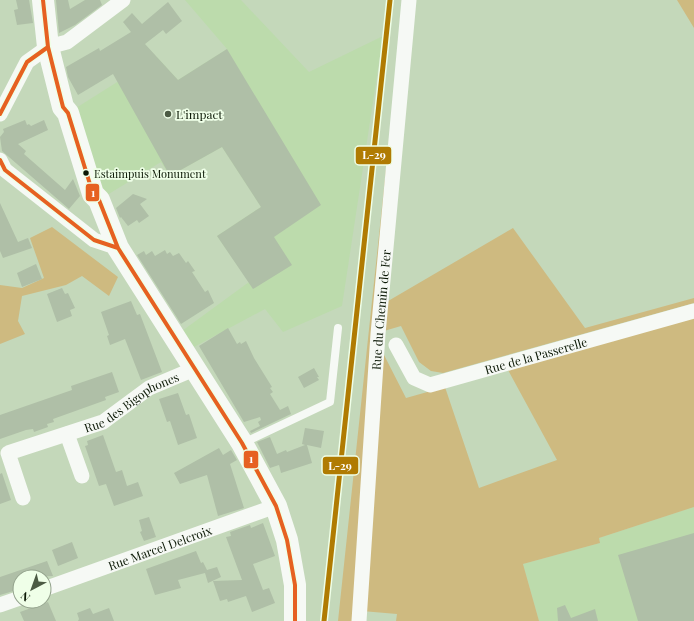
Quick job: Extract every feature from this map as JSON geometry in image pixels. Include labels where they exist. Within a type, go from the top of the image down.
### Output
[{"type":"main road","points":[[43,0],[48,47],[63,108],[68,113],[93,194],[99,200],[118,248],[242,443],[276,506],[287,540],[294,585],[295,621]]},
{"type":"street","points":[[0,114],[27,62],[48,47],[67,42],[123,0]]},
{"type":"street","name":"Rue du Chemin de Fer","points":[[359,621],[378,334],[409,0]]},
{"type":"street","points":[[0,160],[5,170],[94,240],[118,248]]},
{"type":"street","name":"Rue de la Passerelle","points":[[396,345],[414,378],[430,385],[694,311]]},
{"type":"street","name":"Rue des Bigophones","points":[[23,498],[8,453],[103,422],[150,388],[194,369]]},
{"type":"street","name":"Rue des Bigophones","points":[[67,434],[82,476]]},
{"type":"street","name":"Rue Marcel Delcroix","points":[[52,586],[276,506]]},
{"type":"street","points":[[0,606],[12,601]]},
{"type":"lane","points":[[242,443],[330,402],[338,328]]},
{"type":"shaded area","points":[[185,0],[241,0],[309,72],[383,36],[342,306],[283,332],[265,309],[194,347],[182,331],[249,282],[217,236],[261,207],[222,147],[170,176],[161,162],[99,200],[68,113],[157,57],[178,80],[227,49]]},
{"type":"shaded area","points":[[404,0],[354,621],[338,621]]},
{"type":"shaded area","points":[[677,0],[694,0],[694,28]]},
{"type":"shaded area","points":[[52,227],[118,277],[109,296],[82,276],[66,285],[22,296],[18,321],[25,334],[0,344],[0,285],[22,288],[44,278],[30,238]]},
{"type":"shaded area","points":[[513,228],[585,328],[694,298],[694,303],[443,373],[431,371],[419,362],[401,326],[384,331],[382,351],[406,398],[445,387],[479,488],[557,460],[508,370],[694,318],[694,507],[599,538],[600,543],[523,564],[539,621],[396,621],[397,614],[362,611],[383,304]]},
{"type":"shaded area","points":[[694,507],[694,621],[539,621],[523,564],[600,543],[599,538]]},
{"type":"building","points":[[16,0],[29,0],[33,23],[17,25],[14,10],[18,9]]},
{"type":"building","points":[[56,0],[68,0],[70,9],[85,0],[100,0],[102,5],[75,25],[59,33]]},
{"type":"building","points":[[168,2],[182,21],[166,34],[163,30],[145,44],[178,80],[227,49],[321,205],[274,237],[292,265],[253,289],[217,236],[261,207],[222,147],[170,176],[113,74],[78,95],[68,77],[66,67],[99,48],[100,51],[131,32],[123,22],[132,13],[142,24]]},
{"type":"building","points":[[25,120],[27,125],[29,124],[31,126],[44,120],[48,130],[18,144],[26,151],[24,154],[65,190],[73,179],[80,196],[69,209],[2,151],[0,137],[4,132],[3,129]]},
{"type":"building","points":[[133,194],[147,199],[140,204],[149,216],[139,223],[137,220],[128,226],[121,217],[120,218],[116,208]]},
{"type":"building","points":[[0,203],[18,242],[28,238],[32,248],[3,258],[0,251]]},
{"type":"building","points":[[165,250],[167,254],[170,252],[173,256],[179,253],[186,263],[188,261],[195,271],[192,272],[205,292],[208,290],[214,303],[181,324],[137,255],[144,251],[146,255],[152,251],[155,256]]},
{"type":"building","points":[[36,264],[42,279],[22,287],[17,273]]},
{"type":"building","points":[[62,288],[65,294],[68,293],[75,308],[70,310],[72,316],[57,322],[47,294]]},
{"type":"building","points":[[131,301],[137,315],[140,314],[162,372],[141,380],[125,339],[110,345],[107,336],[109,335],[101,312]]},
{"type":"building","points":[[228,328],[237,344],[240,342],[241,344],[246,341],[254,358],[272,387],[270,388],[273,392],[270,394],[280,410],[288,406],[291,414],[251,433],[250,431],[260,426],[258,422],[261,420],[260,417],[244,422],[199,346]]},
{"type":"building","points":[[314,368],[319,380],[304,388],[298,377]]},
{"type":"building","points":[[112,372],[119,392],[105,397],[106,400],[53,419],[54,422],[47,424],[48,427],[34,432],[33,429],[26,430],[0,439],[0,415],[72,390],[71,386]]},
{"type":"building","points":[[178,393],[186,415],[189,414],[197,438],[178,445],[170,421],[167,422],[159,399]]},
{"type":"building","points":[[305,428],[324,431],[321,448],[307,445],[312,463],[281,473],[279,465],[270,468],[257,442],[270,437],[277,454],[286,450],[287,452],[305,445],[302,444]]},
{"type":"building","points":[[103,435],[116,472],[122,470],[127,486],[138,482],[143,496],[114,506],[106,484],[99,486],[85,446],[88,445],[87,441]]},
{"type":"building","points":[[219,448],[223,455],[231,450],[237,460],[230,464],[244,508],[218,516],[207,475],[180,484],[174,473]]},
{"type":"building","points":[[2,473],[11,500],[0,504],[0,474]]},
{"type":"building","points":[[149,517],[156,537],[144,541],[140,532],[142,531],[139,520]]},
{"type":"building","points":[[263,523],[275,556],[253,564],[263,590],[269,588],[275,603],[252,612],[246,596],[228,602],[227,599],[220,601],[213,581],[242,580],[226,537],[231,536],[230,532],[250,525],[251,528]]},
{"type":"building","points":[[694,533],[694,621],[638,621],[618,555]]},
{"type":"building","points":[[72,542],[78,558],[58,566],[52,550]]},
{"type":"building","points":[[196,551],[201,563],[203,562],[207,570],[217,567],[221,577],[208,583],[205,573],[178,580],[181,588],[155,595],[146,569]]},
{"type":"building","points":[[47,561],[50,569],[24,569]]},
{"type":"building","points":[[12,573],[12,591],[0,595],[0,577]]},
{"type":"building","points":[[565,605],[571,618],[595,609],[598,621],[558,621],[557,608]]},
{"type":"building","points":[[90,608],[93,614],[109,608],[114,621],[78,621],[79,619],[77,613]]},
{"type":"building","points":[[28,609],[51,609],[56,621],[24,621],[20,612]]},
{"type":"transit line","name":"1","points":[[43,0],[48,47],[63,107],[68,113],[93,194],[99,200],[118,248],[242,443],[276,506],[287,540],[295,585],[295,621]]},
{"type":"transit line","name":"L-29","points":[[324,621],[390,0]]},
{"type":"transit line","name":"1","points":[[0,114],[27,62],[48,47]]},
{"type":"transit line","name":"1","points":[[0,160],[5,170],[94,240],[118,248]]},
{"type":"place","name":"L'impact","points":[[168,114]]},
{"type":"place","name":"Estaimpuis Monument","points":[[86,173]]}]
